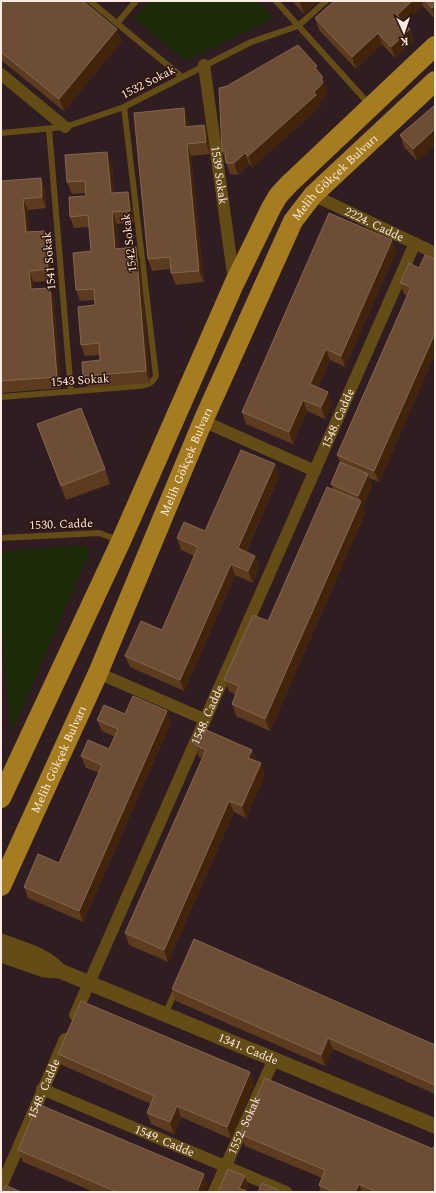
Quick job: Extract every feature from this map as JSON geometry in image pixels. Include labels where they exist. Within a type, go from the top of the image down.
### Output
[{"type":"main road","name":"Melih Gökçek Bulvarı","points":[[1,798],[121,541],[234,284],[278,196],[435,46]]},
{"type":"main road","name":"Melih Gökçek Bulvarı","points":[[1,886],[98,673],[203,421],[293,221],[313,195],[435,81]]},
{"type":"street","name":"1539 Sokak","points":[[204,66],[234,284]]},
{"type":"street","points":[[1,74],[65,127]]},
{"type":"street","name":"2224. Cadde","points":[[313,195],[435,253]]},
{"type":"street","name":"1548. Cadde","points":[[5,1187],[42,1090],[204,719],[415,243]]},
{"type":"street","points":[[203,421],[315,471]]},
{"type":"street","points":[[98,673],[204,719]]},
{"type":"street","name":"1341. Cadde","points":[[1,941],[44,957],[53,963],[60,971]]},
{"type":"street","name":"1341. Cadde","points":[[1,955],[37,968],[60,971],[435,1126]]},
{"type":"street","name":"1552. Sokak","points":[[214,1192],[274,1059]]},
{"type":"street","name":"1549. Cadde","points":[[42,1090],[286,1192]]},
{"type":"lane","points":[[90,1],[118,22],[182,77]]},
{"type":"lane","points":[[118,22],[136,1]]},
{"type":"lane","points":[[276,1],[371,106]]},
{"type":"lane","points":[[298,26],[326,1]]},
{"type":"lane","name":"1532 Sokak","points":[[1,133],[65,127],[124,107],[251,42],[298,26]]},
{"type":"lane","name":"1542 Sokak","points":[[124,107],[156,376]]},
{"type":"lane","name":"1541 Sokak","points":[[49,129],[71,392]]},
{"type":"lane","name":"1543 Sokak","points":[[1,397],[146,385],[154,381],[156,376]]},
{"type":"lane","name":"1530. Cadde","points":[[1,538],[99,533],[121,541]]},
{"type":"lane","points":[[165,1014],[180,981]]},
{"type":"shaded area","points":[[1,1],[435,1],[435,1192],[1,1192]]},
{"type":"green space","points":[[149,1],[258,1],[274,18],[186,61],[134,19]]},
{"type":"green space","points":[[82,545],[90,551],[11,733],[1,625],[1,552]]},
{"type":"building","points":[[1,1],[83,1],[117,29],[59,99],[1,52]]},
{"type":"building","points":[[334,1],[412,1],[397,15],[410,29],[391,47],[378,33],[352,57],[315,18]]},
{"type":"building","points":[[425,1],[435,1],[435,6],[432,8]]},
{"type":"building","points":[[298,45],[317,66],[315,68],[322,76],[322,84],[314,92],[316,95],[248,156],[245,153],[234,163],[226,163],[225,151],[222,151],[219,88],[227,86]]},
{"type":"building","points":[[435,105],[435,129],[413,149],[400,135]]},
{"type":"building","points":[[184,108],[185,127],[204,125],[206,142],[187,144],[199,271],[171,273],[170,257],[148,259],[134,113]]},
{"type":"building","points":[[107,152],[111,193],[128,192],[130,211],[112,212],[115,249],[136,247],[146,371],[83,376],[82,362],[100,360],[99,343],[81,345],[78,307],[95,305],[94,289],[76,290],[73,253],[91,251],[88,215],[70,217],[69,197],[86,196],[85,181],[67,182],[65,155]]},
{"type":"building","points":[[41,178],[42,197],[23,199],[26,232],[45,231],[48,269],[29,271],[31,289],[50,288],[57,377],[1,381],[1,181]]},
{"type":"building","points":[[329,213],[392,240],[341,356],[326,349],[310,384],[328,392],[321,407],[303,400],[289,432],[242,412]]},
{"type":"building","points":[[425,255],[435,259],[435,333],[374,471],[337,455],[411,287],[400,283],[409,263],[419,268]]},
{"type":"building","points":[[81,408],[105,469],[61,486],[37,424]]},
{"type":"building","points":[[241,450],[275,464],[238,548],[255,556],[248,571],[231,564],[180,680],[125,656],[141,621],[162,630],[198,547],[177,538],[184,522],[205,531]]},
{"type":"building","points":[[340,462],[368,474],[358,496],[331,484]]},
{"type":"building","points":[[327,487],[361,501],[265,719],[232,704],[239,686],[224,680],[253,615],[268,621]]},
{"type":"building","points":[[133,696],[167,711],[79,911],[24,887],[38,854],[59,863],[102,765],[81,756],[88,740],[109,749],[118,729],[97,720],[104,705],[125,714]]},
{"type":"building","points":[[202,728],[252,750],[248,758],[261,763],[242,806],[229,801],[164,950],[125,933],[206,750],[195,745]]},
{"type":"building","points":[[194,939],[435,1045],[435,1085],[328,1038],[321,1055],[172,989]]},
{"type":"building","points":[[81,1001],[250,1072],[227,1127],[177,1106],[170,1122],[147,1113],[154,1096],[58,1054]]},
{"type":"building","points":[[265,1078],[433,1149],[435,1144],[435,1192],[377,1192],[359,1184],[355,1192],[334,1192],[319,1185],[325,1170],[240,1134]]},
{"type":"building","points":[[38,1104],[204,1174],[197,1192],[117,1192],[18,1150]]},
{"type":"building","points":[[228,1169],[245,1176],[239,1188],[248,1192],[218,1192]]},
{"type":"building","points":[[262,1183],[278,1190],[278,1192],[258,1192]]},
{"type":"building","points":[[5,1185],[21,1192],[2,1192]]}]
